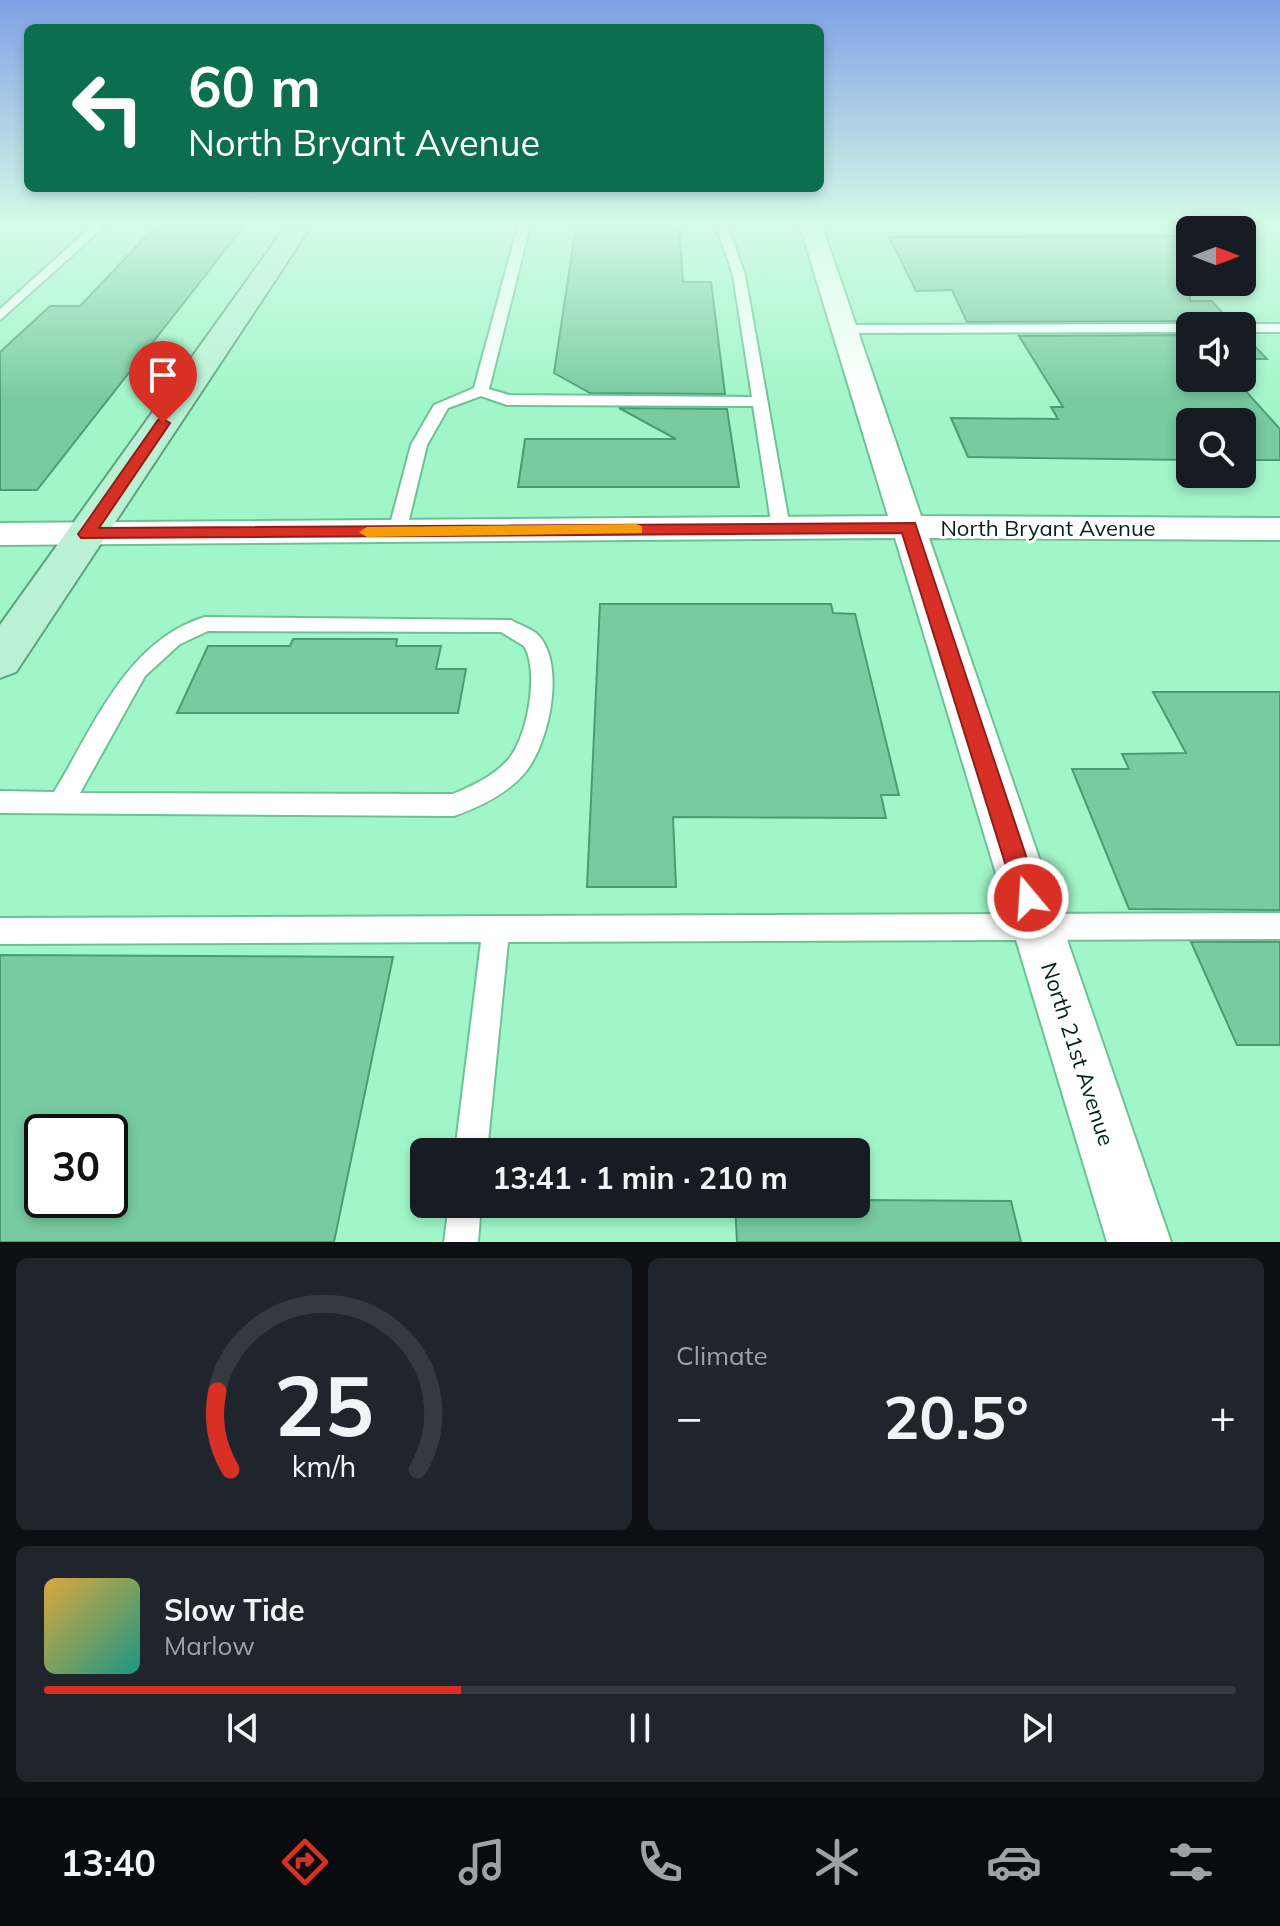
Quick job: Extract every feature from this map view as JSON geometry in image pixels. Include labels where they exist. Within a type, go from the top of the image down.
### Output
[{"type":"main road","points":[[0,660],[259,284]]},
{"type":"street","name":"North 21st Avenue","points":[[830,284],[1139,1242]]},
{"type":"street","name":"North Bryant Avenue","points":[[0,534],[909,527],[1280,529]]},
{"type":"lane","points":[[0,316],[35,284]]},
{"type":"lane","points":[[481,391],[509,284]]},
{"type":"lane","points":[[740,284],[781,528]]},
{"type":"lane","points":[[844,329],[1176,328]]},
{"type":"lane","points":[[1256,328],[1280,328]]},
{"type":"lane","points":[[397,532],[419,445],[442,405],[481,391],[507,400],[760,402]]},
{"type":"lane","points":[[0,802],[61,803],[454,805],[494,788],[523,759],[538,716],[541,661],[532,642],[504,625],[205,624],[173,639],[138,670],[61,803]]},
{"type":"lane","points":[[0,931],[1280,926]]},
{"type":"lane","points":[[473,1138],[496,929]]},
{"type":"lane","points":[[461,1242],[464,1218]]},
{"type":"building","points":[[101,284],[199,284],[37,490],[0,490],[0,352],[50,306],[80,306]]},
{"type":"building","points":[[567,284],[711,284],[725,394],[590,393],[554,373]]},
{"type":"building","points":[[912,284],[1176,284],[1176,296],[1190,296],[1190,301],[1212,301],[1222,312],[1176,312],[1176,321],[967,322],[952,290],[916,291]]},
{"type":"building","points":[[1176,335],[1176,392],[1247,392],[1280,429],[1280,460],[1256,460],[1256,408],[1176,408],[1176,460],[968,457],[951,418],[1058,419],[1051,407],[1063,407],[1019,336]]},
{"type":"building","points":[[1256,348],[1267,359],[1256,359]]},
{"type":"building","points":[[619,408],[727,409],[739,487],[518,487],[525,439],[676,439]]},
{"type":"building","points":[[600,604],[831,604],[833,613],[855,614],[899,795],[881,795],[886,818],[673,817],[676,887],[587,887]]},
{"type":"building","points":[[293,639],[397,639],[396,646],[441,646],[436,669],[466,669],[458,713],[177,713],[208,646],[290,646]]},
{"type":"building","points":[[1153,692],[1280,692],[1280,910],[1129,909],[1072,769],[1129,769],[1122,754],[1186,753]]},
{"type":"building","points":[[1191,942],[1280,942],[1280,1045],[1237,1045]]},
{"type":"building","points":[[0,955],[393,957],[334,1242],[0,1242]]},
{"type":"building","points":[[870,1200],[1011,1201],[1021,1242],[737,1242],[736,1218],[870,1218]]},
{"type":"slow traffic","points":[[367,532],[636,530]]},
{"type":"route","points":[[163,423],[86,534],[909,527],[1028,898]]}]
